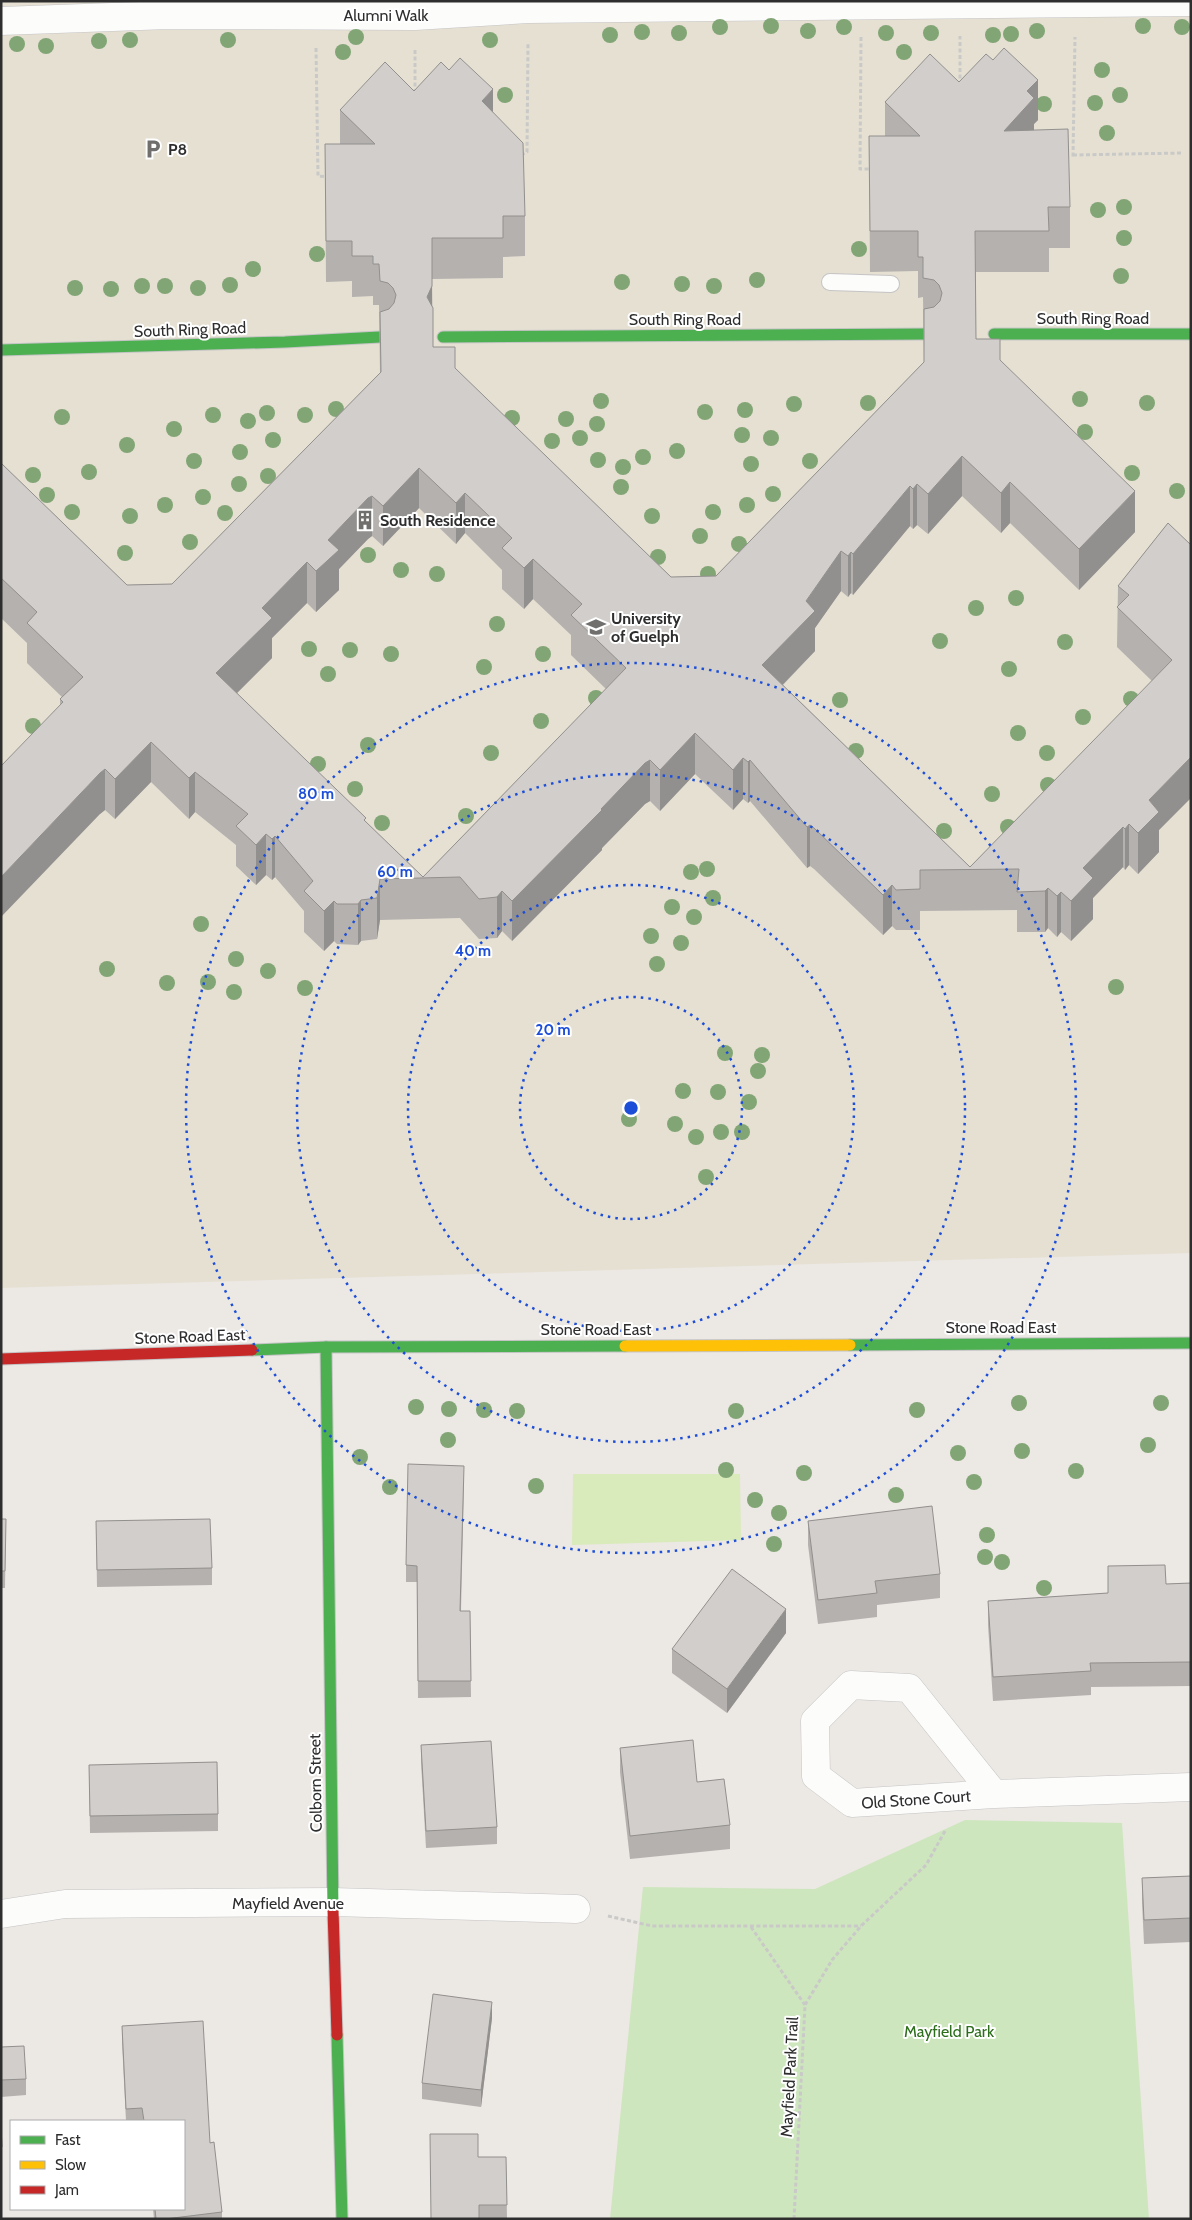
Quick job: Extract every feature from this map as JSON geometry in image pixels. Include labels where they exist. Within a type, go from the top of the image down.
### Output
[{"type":"street","name":"Alumni Walk","points":[[1,21],[168,15],[416,16],[528,9],[1191,2]]},
{"type":"street","name":"South Ring Road","points":[[444,336],[926,334]]},
{"type":"street","name":"South Ring Road","points":[[994,334],[1191,334]]},
{"type":"street","name":"South Ring Road","points":[[1,350],[285,342],[380,336]]},
{"type":"street","name":"Stone Road East","points":[[1,1359],[326,1347],[1191,1343]]},
{"type":"street","name":"Colborn Street","points":[[326,1347],[333,1902],[342,2219]]},
{"type":"street","name":"Old Stone Court","points":[[994,1794],[909,1688],[850,1685],[815,1721],[816,1776],[852,1803],[994,1794],[1191,1787]]},
{"type":"street","name":"Mayfield Avenue","points":[[1,1914],[65,1904],[333,1902],[576,1909]]},
{"type":"lane","points":[[830,282],[891,284]]},
{"type":"path","points":[[861,4],[860,169],[878,169]]},
{"type":"path","points":[[960,88],[961,4]]},
{"type":"path","points":[[1073,155],[1075,4]]},
{"type":"path","points":[[512,158],[527,152],[528,9]]},
{"type":"path","points":[[315,15],[318,176],[335,177]]},
{"type":"path","points":[[415,94],[416,16]]},
{"type":"path","points":[[1057,155],[1182,153]]},
{"type":"path","name":"Mayfield Park Trail","points":[[794,2219],[805,2005],[832,1960],[861,1926],[926,1865],[966,1796]]},
{"type":"path","points":[[576,1909],[652,1926],[861,1926]]},
{"type":"path","points":[[751,1927],[805,2005]]},
{"type":"shaded area","name":"University of Guelph","points":[[1,1],[1191,1],[1191,1253],[1,1288]]},
{"type":"green space","points":[[573,1474],[740,1474],[741,1540],[572,1545]]},
{"type":"green space","name":"Mayfield Park","points":[[965,1820],[1122,1823],[1149,2219],[610,2219],[643,1887],[815,1889]]},
{"type":"building","name":"South Residence","points":[[1004,48],[1038,80],[1027,91],[1034,98],[1004,131],[1068,129],[1070,207],[1048,207],[1049,231],[975,231],[976,339],[1000,339],[1000,360],[1135,491],[1079,549],[1010,482],[1001,493],[962,456],[928,494],[917,484],[913,489],[910,486],[853,554],[851,552],[848,556],[841,551],[806,601],[815,611],[762,665],[970,867],[1172,660],[1117,607],[1129,595],[1118,586],[1168,523],[1191,545],[1191,757],[1149,800],[1159,812],[1138,833],[1129,824],[1125,829],[1123,827],[1083,868],[1093,878],[1071,901],[1061,892],[1057,896],[1048,888],[1045,891],[1017,892],[1019,869],[920,870],[920,889],[896,890],[892,885],[883,895],[814,828],[810,825],[807,827],[750,760],[748,762],[743,758],[733,770],[695,733],[660,770],[650,760],[645,763],[602,810],[512,901],[502,891],[497,897],[479,899],[460,877],[380,879],[377,898],[361,900],[358,904],[337,904],[334,901],[324,911],[304,891],[313,881],[275,836],[272,839],[266,834],[256,845],[236,826],[248,814],[195,772],[189,778],[151,742],[115,779],[105,769],[100,773],[1,877],[1,766],[63,702],[60,699],[83,677],[27,623],[37,612],[1,578],[1,463],[127,585],[172,584],[381,372],[380,312],[389,309],[394,303],[396,295],[388,283],[380,281],[379,264],[373,264],[373,256],[352,256],[352,241],[326,241],[325,144],[375,144],[340,110],[385,62],[414,91],[441,62],[449,70],[460,58],[493,89],[482,101],[523,143],[525,216],[503,216],[503,238],[432,238],[432,286],[427,297],[433,308],[433,347],[455,347],[455,368],[671,577],[716,576],[924,362],[924,309],[934,307],[940,301],[942,293],[939,285],[934,280],[923,278],[923,257],[918,257],[918,231],[870,231],[869,136],[920,136],[885,102],[930,54],[959,82],[986,54],[993,60]],"holes":[[[419,468],[456,503],[465,493],[512,538],[502,548],[524,568],[533,559],[582,604],[571,615],[626,668],[423,877],[364,820],[366,818],[216,673],[272,618],[262,608],[307,562],[316,571],[339,550],[328,540],[368,498],[372,496],[383,506]]]},
{"type":"building","points":[[408,1464],[464,1466],[460,1611],[470,1611],[471,1681],[418,1681],[417,1566],[406,1565]]},
{"type":"building","points":[[932,1506],[940,1574],[875,1581],[877,1593],[818,1600],[808,1521]]},
{"type":"building","points":[[1,1519],[6,1519],[5,1571],[1,1571]]},
{"type":"building","points":[[210,1519],[212,1568],[97,1570],[96,1521]]},
{"type":"building","points":[[1165,1565],[1166,1584],[1191,1583],[1191,1662],[1090,1663],[1091,1671],[993,1677],[988,1601],[1108,1593],[1108,1566]]},
{"type":"building","points":[[732,1569],[786,1609],[727,1689],[672,1649]]},
{"type":"building","points":[[693,1740],[697,1782],[724,1779],[730,1825],[630,1836],[620,1748]]},
{"type":"building","points":[[491,1741],[497,1827],[426,1831],[421,1745]]},
{"type":"building","points":[[217,1762],[218,1814],[90,1816],[89,1765]]},
{"type":"building","points":[[1191,1876],[1191,1918],[1144,1920],[1142,1878]]},
{"type":"building","points":[[433,1994],[492,2002],[481,2090],[422,2083]]},
{"type":"building","points":[[203,2021],[210,2143],[214,2142],[222,2212],[156,2219],[155,2210],[185,2210],[185,2120],[144,2120],[142,2108],[126,2109],[122,2026]]},
{"type":"building","points":[[24,2046],[26,2079],[1,2080],[1,2047]]},
{"type":"building","points":[[430,2134],[478,2134],[478,2157],[506,2157],[507,2205],[479,2205],[479,2219],[431,2219]]},
{"type":"traffic: fast","points":[[443,337],[926,334]]},
{"type":"traffic: fast","points":[[994,334],[1191,334]]},
{"type":"traffic: fast","points":[[1,350],[285,342],[380,337]]},
{"type":"traffic: fast","points":[[850,1345],[1191,1343]]},
{"type":"traffic: fast","points":[[252,1350],[326,1347],[625,1346]]},
{"type":"traffic: fast","points":[[326,1347],[333,1910]]},
{"type":"traffic: fast","points":[[337,2035],[342,2219]]},
{"type":"traffic: slow","points":[[625,1346],[850,1345]]},
{"type":"traffic: jam","points":[[1,1359],[252,1350]]},
{"type":"traffic: jam","points":[[333,1910],[337,2035]]},
{"type":"place","name":"P8","points":[[153,149]]},
{"type":"place","name":"South Residence","points":[[365,520]]},
{"type":"place","name":"University of Guelph","points":[[596,627]]}]
